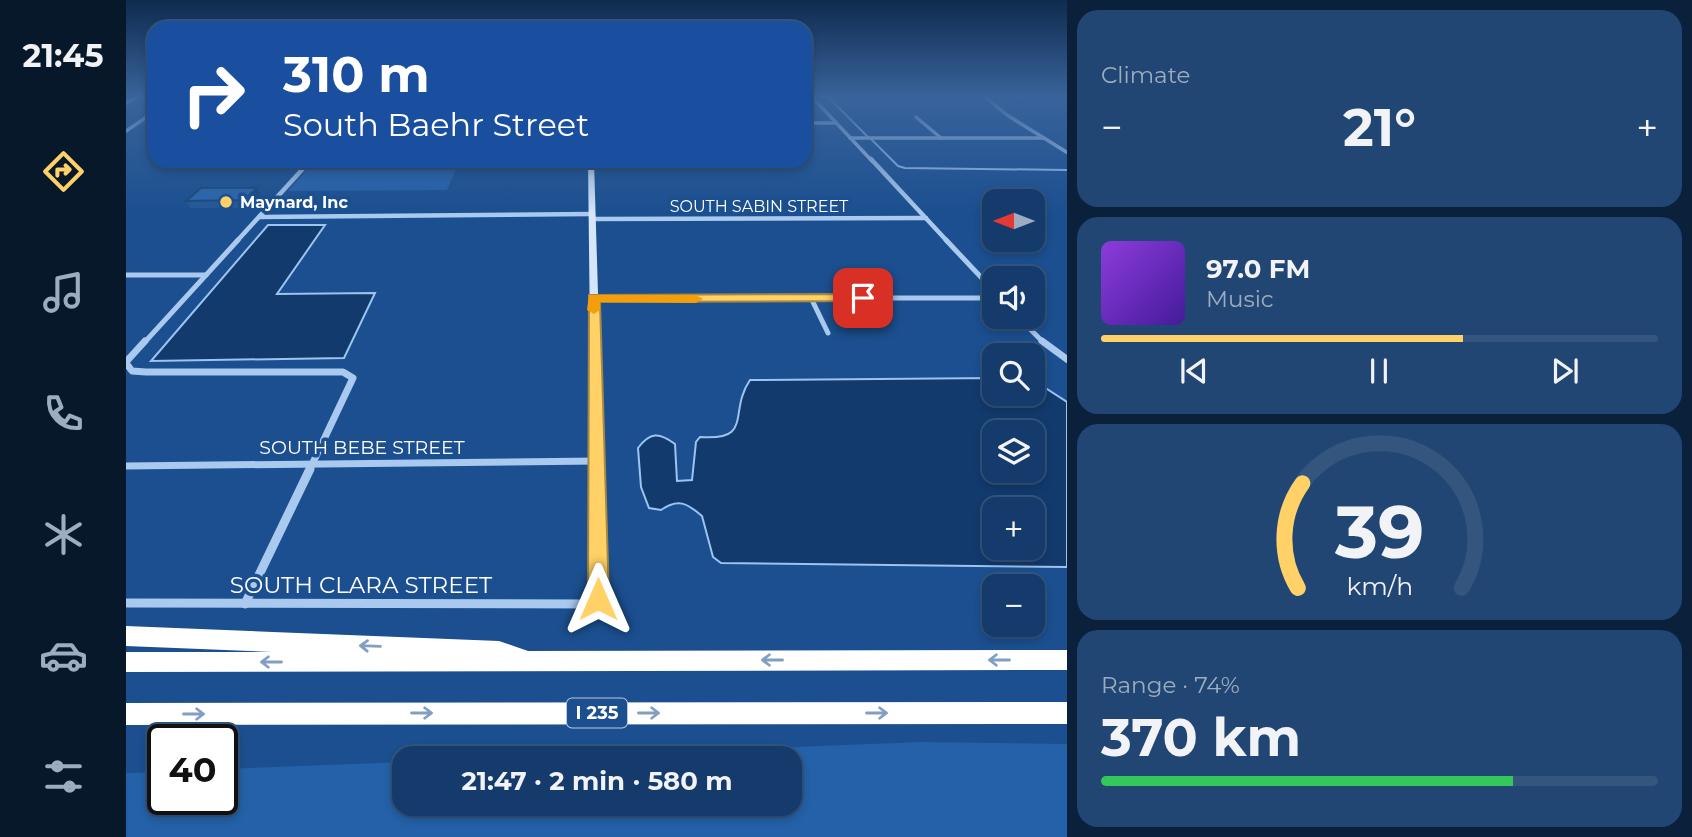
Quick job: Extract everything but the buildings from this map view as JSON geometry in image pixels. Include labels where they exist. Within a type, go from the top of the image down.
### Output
[{"type":"highway","points":[[126,636],[499,651],[535,661]]},
{"type":"highway","points":[[126,662],[1067,660]]},
{"type":"highway","name":"I 235","points":[[126,714],[1067,713]]},
{"type":"street","points":[[1041,136],[1067,153]]},
{"type":"street","points":[[850,138],[1044,138]]},
{"type":"street","points":[[850,138],[982,278]]},
{"type":"street","points":[[245,604],[353,378],[349,374],[146,372],[132,371],[126,362],[304,168]]},
{"type":"street","points":[[591,168],[600,592],[595,604]]},
{"type":"street","name":"SOUTH SABIN STREET","points":[[259,216],[926,218]]},
{"type":"street","points":[[126,275],[206,275]]},
{"type":"street","points":[[594,298],[982,298]]},
{"type":"street","points":[[811,298],[828,333]]},
{"type":"street","points":[[1031,329],[1065,359]]},
{"type":"street","name":"SOUTH BEBE STREET","points":[[126,466],[598,461]]},
{"type":"street","name":"SOUTH CLARA STREET","points":[[126,603],[595,604]]},
{"type":"shaded area","points":[[309,168],[457,168],[447,190],[288,191]]},
{"type":"shaded area","points":[[268,225],[325,225],[277,294],[375,293],[344,358],[151,361]]},
{"type":"shaded area","points":[[982,378],[982,406],[1045,406],[1045,388],[1067,402],[1067,567],[721,563],[713,557],[702,516],[697,512],[687,505],[677,503],[661,510],[649,508],[641,487],[638,448],[651,437],[659,436],[669,440],[675,444],[677,481],[692,480],[696,442],[700,437],[717,437],[734,429],[750,380]]},
{"type":"shaded area","points":[[921,742],[1067,744],[1067,837],[126,837],[126,773],[147,772],[147,815],[238,815],[238,768],[392,762],[392,816],[802,816],[802,747]]},
{"type":"waterway","points":[[871,139],[898,166],[905,168],[1067,170]]},
{"type":"slow traffic","points":[[594,310],[594,298],[696,299]]},
{"type":"place","name":"Maynard, Inc","points":[[226,202]]},
{"type":"route","points":[[598,599],[594,298],[863,298]]}]
